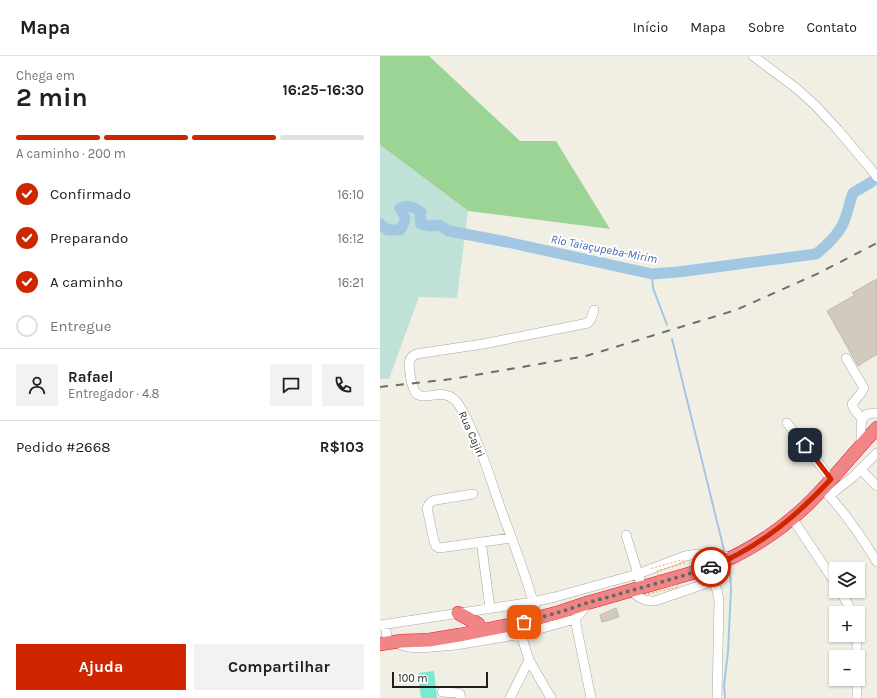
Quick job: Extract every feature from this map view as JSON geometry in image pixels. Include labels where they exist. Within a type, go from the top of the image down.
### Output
[{"type":"highway","points":[[391,643],[429,640],[459,635],[508,626],[560,612],[579,609],[706,569],[734,557],[752,547],[792,518],[828,488],[862,445],[876,430]]},
{"type":"highway","points":[[391,643],[418,635],[478,624],[557,602],[579,609]]},
{"type":"highway","points":[[458,613],[478,624]]},
{"type":"street","points":[[753,56],[796,88],[815,105],[877,177]]},
{"type":"street","name":"Rua Cajiri","points":[[535,608],[472,430],[455,400],[443,394],[426,397],[418,394],[413,388],[409,363],[412,356],[416,354],[483,344],[588,323],[594,310]]},
{"type":"street","points":[[846,358],[864,388],[852,404],[862,419]]},
{"type":"street","points":[[862,445],[862,419],[867,414],[877,413]]},
{"type":"street","points":[[787,423],[877,562]]},
{"type":"street","points":[[828,488],[854,476],[877,453]]},
{"type":"street","points":[[860,470],[877,486]]},
{"type":"street","points":[[473,494],[436,500],[428,505],[427,508],[436,546],[439,548],[511,538]]},
{"type":"street","points":[[792,518],[829,574]]},
{"type":"street","points":[[626,535],[638,574],[640,599],[655,601],[713,581]]},
{"type":"street","points":[[482,548],[490,608]]},
{"type":"street","points":[[557,602],[685,556],[697,554],[734,557]]},
{"type":"street","points":[[706,569],[718,592],[719,601],[717,698]]},
{"type":"street","points":[[535,608],[490,608],[383,624],[391,643],[421,648],[456,645],[521,634],[579,609],[590,698]]},
{"type":"street","points":[[521,634],[529,660],[551,698]]},
{"type":"street","points":[[510,698],[529,660]]},
{"type":"street","points":[[857,686],[857,698]]},
{"type":"street","points":[[442,692],[458,693],[461,698]]},
{"type":"path","points":[[640,591],[678,587],[678,584],[661,588],[657,571],[686,564],[682,560],[649,569]]},
{"type":"green space","points":[[380,56],[429,56],[520,141],[556,141],[610,229],[468,211],[380,145]]},
{"type":"shaded area","points":[[380,145],[468,211],[457,298],[419,297],[389,379],[380,379]]},
{"type":"shaded area","points":[[434,671],[437,698],[421,698],[418,673]]},
{"type":"building","points":[[877,279],[877,354],[858,366],[827,311],[855,295],[852,293]]},
{"type":"building","points":[[616,608],[619,617],[602,622],[600,615]]},
{"type":"waterway","name":"Rio Taiaçupeba-Mirim","points":[[380,224],[388,230],[400,230],[405,219],[400,208],[408,206],[421,212],[421,224],[429,226],[439,225],[449,231],[507,242],[652,274],[678,272],[816,254],[830,242],[842,226],[853,193],[873,181]]},
{"type":"waterway","points":[[652,274],[653,288],[667,325]]},
{"type":"waterway","points":[[672,339],[724,550]]},
{"type":"waterway","points":[[725,698],[724,685],[728,652],[731,589],[730,573]]},
{"type":"railway","points":[[380,387],[452,379],[586,356],[736,310],[819,273],[877,243]]},
{"type":"way so far","points":[[524,622],[711,567]]},
{"type":"route","points":[[711,567],[734,557],[771,534],[807,505],[831,479],[805,445]]}]
